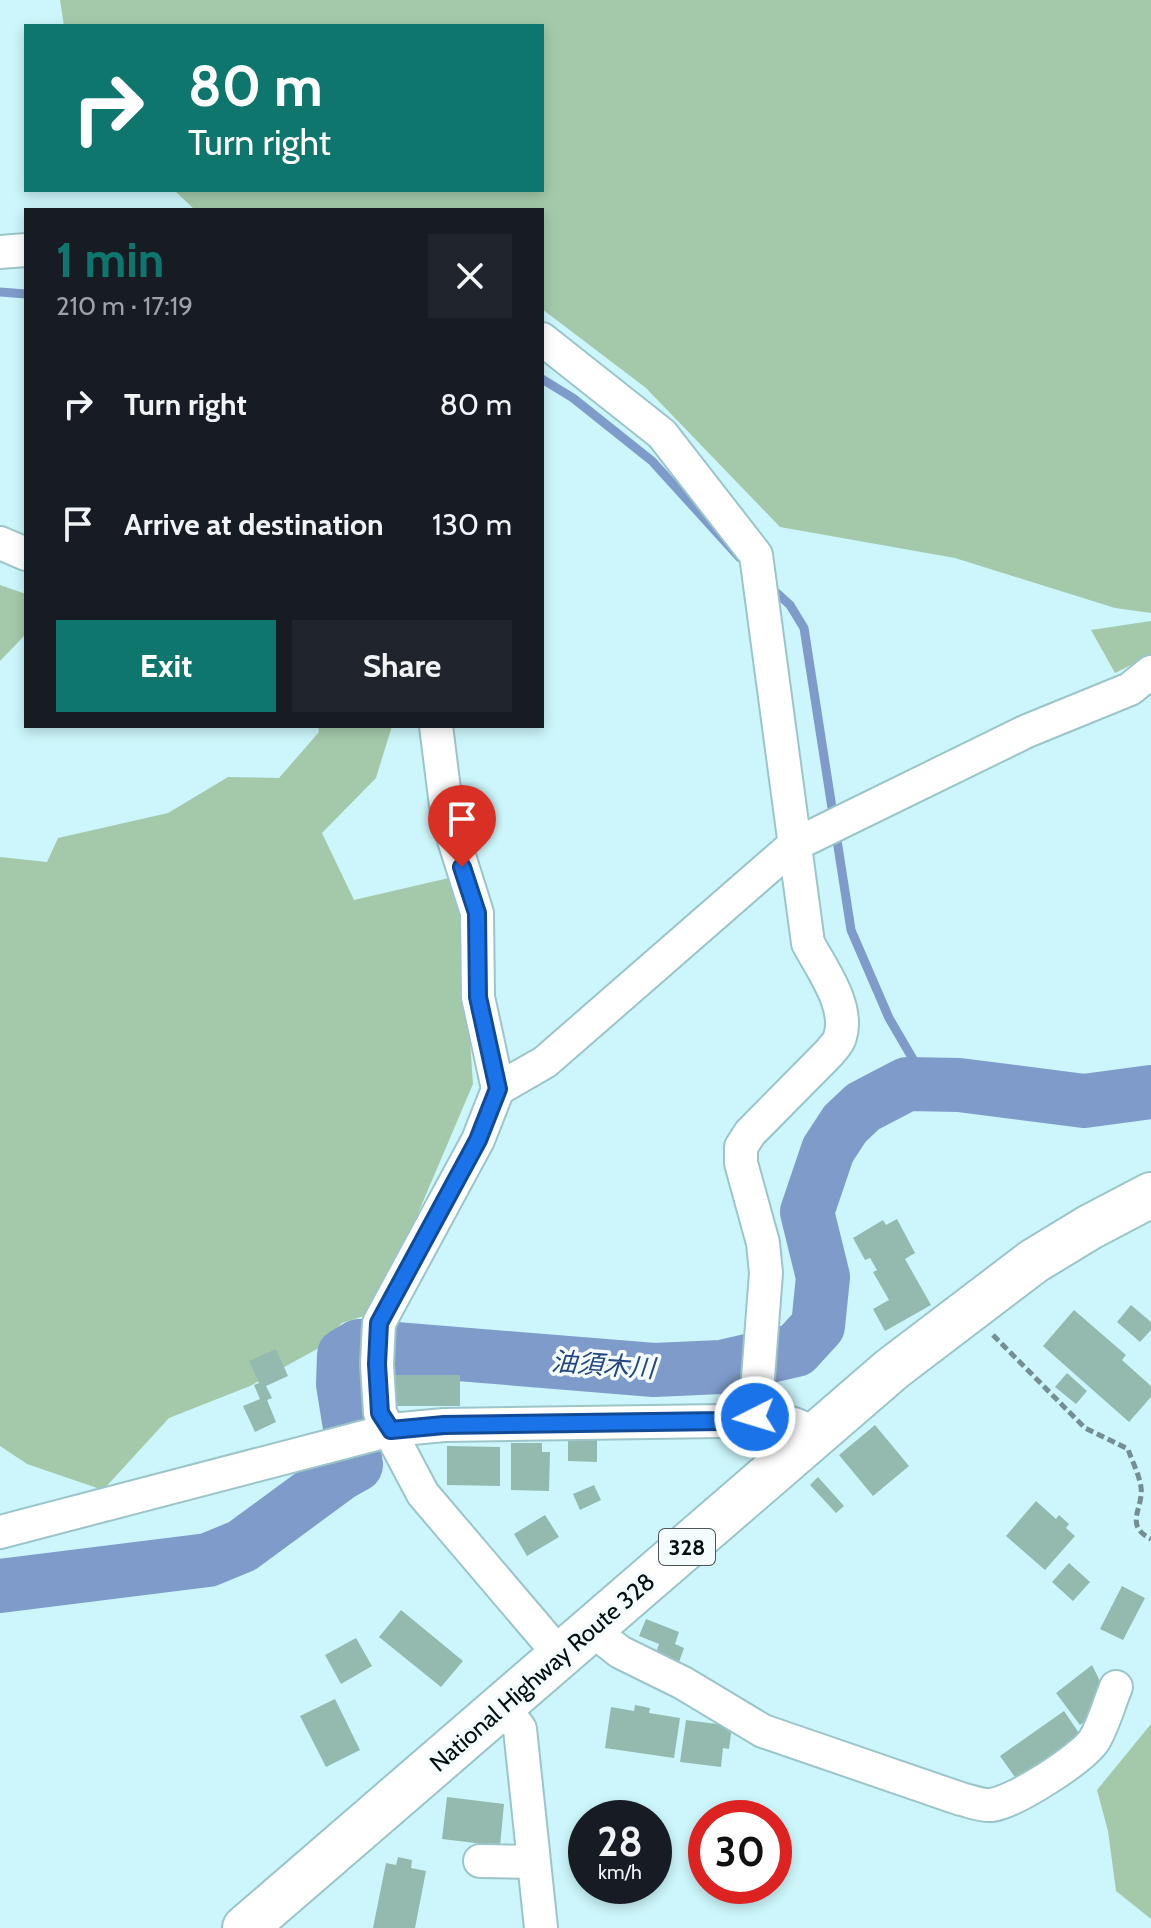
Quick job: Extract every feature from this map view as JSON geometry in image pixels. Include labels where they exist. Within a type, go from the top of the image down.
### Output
[{"type":"highway","name":"National Highway Route 328","points":[[245,1928],[892,1369],[1034,1261],[1151,1195]]},
{"type":"street","points":[[0,252],[24,250]]},
{"type":"street","points":[[544,341],[662,434],[756,555],[817,834],[808,943],[837,999],[841,1018],[840,1037],[830,1052],[750,1133],[741,1147],[745,1179],[763,1243],[766,1273],[757,1406]]},
{"type":"street","points":[[0,543],[24,553]]},
{"type":"street","points":[[498,1089],[556,1053],[817,834],[1027,731],[1130,689],[1151,672]]},
{"type":"street","points":[[436,728],[448,821],[477,913],[478,997],[498,1089],[478,1140],[379,1323],[379,1433],[423,1494],[576,1642],[620,1652],[683,1683],[763,1731],[961,1799],[990,1805],[1011,1799],[1084,1752],[1094,1741],[1116,1687]]},
{"type":"street","points":[[0,1532],[379,1433],[444,1425],[722,1421],[757,1406],[818,1435]]},
{"type":"street","points":[[503,1706],[520,1729],[541,1928]]},
{"type":"street","points":[[480,1861],[534,1862]]},
{"type":"path","points":[[968,1310],[1085,1428],[1128,1449],[1142,1489],[1135,1521],[1141,1534],[1151,1539]]},
{"type":"green space","points":[[60,0],[1151,0],[1151,613],[1115,608],[955,558],[780,527],[646,388],[544,311],[544,208],[193,208],[176,192],[544,192],[544,24],[64,24]]},
{"type":"green space","points":[[0,585],[24,593],[24,636],[0,661]]},
{"type":"green space","points":[[1151,621],[1151,655],[1115,673],[1091,630]]},
{"type":"green space","points":[[318,728],[391,728],[376,778],[322,833],[354,900],[453,877],[462,925],[473,1084],[376,1312],[342,1323],[317,1349],[250,1386],[169,1418],[103,1490],[27,1464],[0,1446],[0,857],[47,862],[58,838],[168,813],[228,777],[279,778],[319,732]]},
{"type":"green space","points":[[1151,1724],[1151,1919],[1116,1891],[1108,1831],[1097,1790]]},
{"type":"building","points":[[897,1219],[915,1253],[905,1259],[931,1305],[885,1331],[873,1309],[889,1300],[873,1272],[877,1270],[870,1258],[865,1260],[853,1238],[883,1220],[886,1225]]},
{"type":"building","points":[[1131,1305],[1151,1322],[1151,1330],[1140,1342],[1117,1322]]},
{"type":"building","points":[[1074,1310],[1126,1355],[1122,1360],[1151,1386],[1151,1397],[1129,1422],[1043,1346]]},
{"type":"building","points":[[276,1349],[288,1376],[266,1386],[272,1398],[267,1400],[276,1422],[255,1432],[243,1406],[260,1399],[254,1385],[259,1383],[249,1361]]},
{"type":"building","points":[[1067,1373],[1087,1391],[1076,1404],[1055,1387]]},
{"type":"building","points":[[392,1375],[460,1375],[460,1406],[392,1406]]},
{"type":"building","points":[[875,1425],[909,1466],[873,1496],[839,1455]]},
{"type":"building","points":[[568,1439],[597,1440],[597,1462],[568,1461]]},
{"type":"building","points":[[511,1443],[542,1443],[542,1452],[550,1452],[549,1491],[511,1490]]},
{"type":"building","points":[[447,1446],[500,1447],[500,1486],[447,1485]]},
{"type":"building","points":[[818,1477],[844,1506],[836,1513],[810,1485]]},
{"type":"building","points":[[594,1485],[601,1500],[580,1510],[573,1494]]},
{"type":"building","points":[[1036,1501],[1056,1519],[1059,1515],[1069,1524],[1066,1528],[1075,1536],[1045,1570],[1006,1536]]},
{"type":"building","points":[[545,1515],[559,1537],[527,1556],[514,1534]]},
{"type":"building","points":[[1069,1563],[1090,1582],[1073,1601],[1052,1582]]},
{"type":"building","points":[[1122,1586],[1145,1598],[1123,1640],[1100,1629]]},
{"type":"building","points":[[401,1610],[463,1661],[441,1687],[379,1637]]},
{"type":"building","points":[[646,1619],[679,1632],[675,1644],[684,1648],[678,1665],[655,1655],[659,1644],[639,1636]]},
{"type":"building","points":[[356,1638],[372,1666],[341,1684],[325,1655]]},
{"type":"building","points":[[1092,1665],[1102,1685],[1092,1716],[1080,1725],[1056,1693]]},
{"type":"building","points":[[335,1699],[360,1750],[326,1767],[300,1716]]},
{"type":"building","points":[[635,1705],[650,1708],[649,1713],[680,1718],[674,1758],[605,1748],[611,1707],[634,1711]]},
{"type":"building","points":[[1064,1711],[1081,1736],[1017,1780],[1000,1756]]},
{"type":"building","points":[[686,1720],[732,1726],[729,1749],[723,1748],[721,1767],[680,1762]]},
{"type":"building","points":[[447,1797],[504,1804],[500,1846],[442,1839]]},
{"type":"building","points":[[398,1857],[412,1860],[411,1868],[426,1871],[415,1928],[373,1928],[386,1863],[396,1865]]},
{"type":"waterway","points":[[0,292],[24,294]]},
{"type":"waterway","points":[[544,380],[573,398],[652,461],[740,558]]},
{"type":"waterway","points":[[768,585],[790,605],[804,628],[851,930],[889,1018],[928,1085]]},
{"type":"waterway","name":"油須木川","points":[[0,1586],[208,1560],[242,1546],[356,1465],[343,1384],[344,1355],[359,1346],[654,1370],[721,1367],[796,1350],[818,1326],[823,1277],[807,1212],[828,1150],[845,1124],[863,1107],[907,1084],[959,1085],[1084,1101],[1151,1092]]},
{"type":"route","points":[[462,867],[477,913],[478,997],[498,1089],[478,1140],[379,1323],[377,1364],[380,1413],[391,1430],[444,1425],[722,1421],[755,1417]]}]
